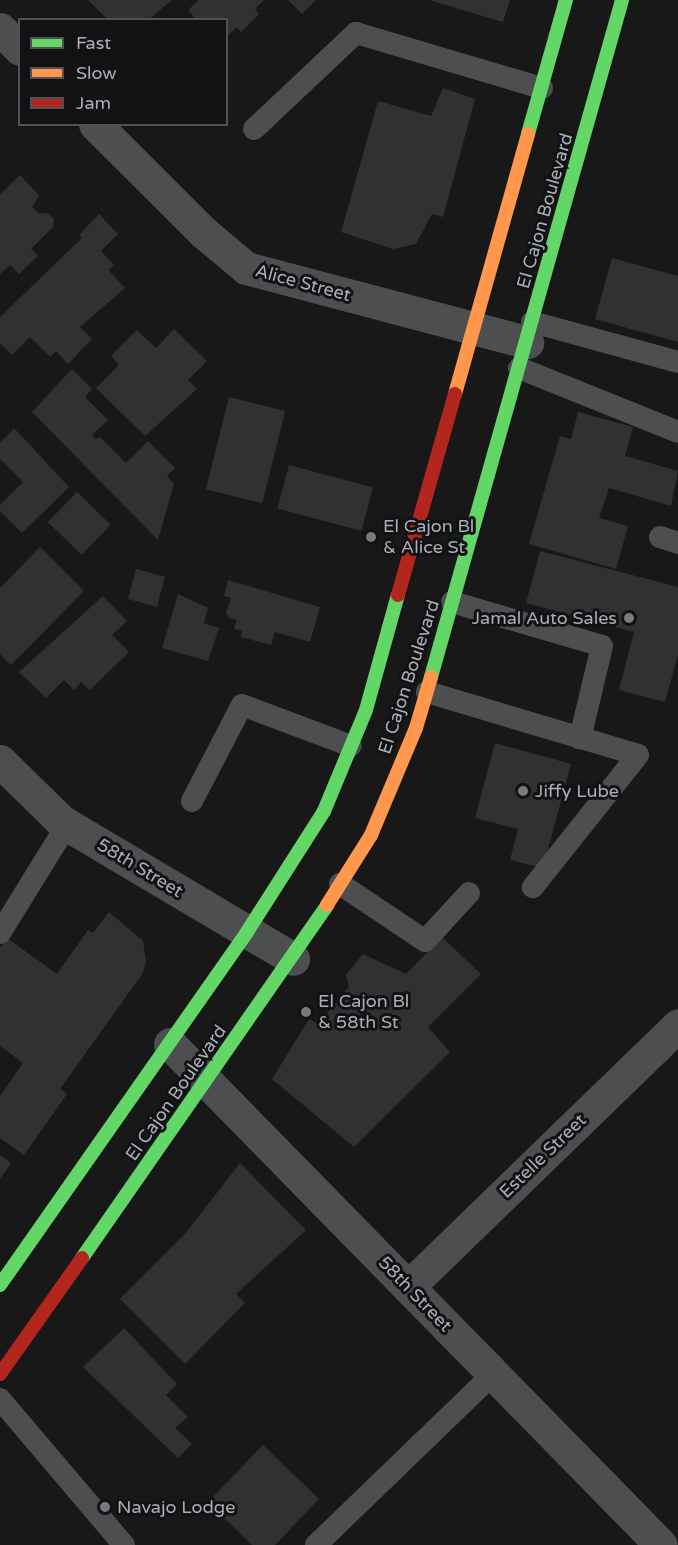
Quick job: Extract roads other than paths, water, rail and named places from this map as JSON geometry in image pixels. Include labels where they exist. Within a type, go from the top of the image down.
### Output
[{"type":"main road","name":"El Cajon Boulevard","points":[[0,1285],[248,932],[324,811],[366,710],[567,0]]},
{"type":"main road","name":"El Cajon Boulevard","points":[[0,1374],[293,959],[371,835],[416,728],[427,692],[622,0]]},
{"type":"street","points":[[0,29],[18,47]]},
{"type":"street","name":"Alice Street","points":[[97,126],[203,232],[246,267],[526,344]]},
{"type":"street","name":"58th Street","points":[[0,761],[67,825],[293,959]]},
{"type":"street","name":"Estelle Street","points":[[408,1287],[678,1025]]},
{"type":"street","name":"58th Street","points":[[170,1044],[661,1545]]},
{"type":"lane","points":[[254,129],[356,33],[542,88]]},
{"type":"lane","points":[[526,344],[678,362]]},
{"type":"lane","points":[[526,344],[678,432]]},
{"type":"lane","points":[[452,603],[602,646],[580,738]]},
{"type":"lane","points":[[427,692],[638,755],[533,888]]},
{"type":"lane","points":[[192,801],[242,705],[351,746]]},
{"type":"lane","points":[[0,933],[67,825]]},
{"type":"lane","points":[[340,884],[425,941],[469,893]]},
{"type":"lane","points":[[316,1545],[493,1374]]},
{"type":"lane","points":[[0,1399],[123,1545]]},
{"type":"place","name":"El Cajon Bl & Alice St","points":[[371,537]]},
{"type":"place","name":"Jamal Auto Sales","points":[[629,618]]},
{"type":"place","name":"Jiffy Lube","points":[[523,791]]},
{"type":"place","name":"El Cajon Bl & 58th St","points":[[306,1012]]},
{"type":"place","name":"Navajo Lodge","points":[[105,1507]]}]
